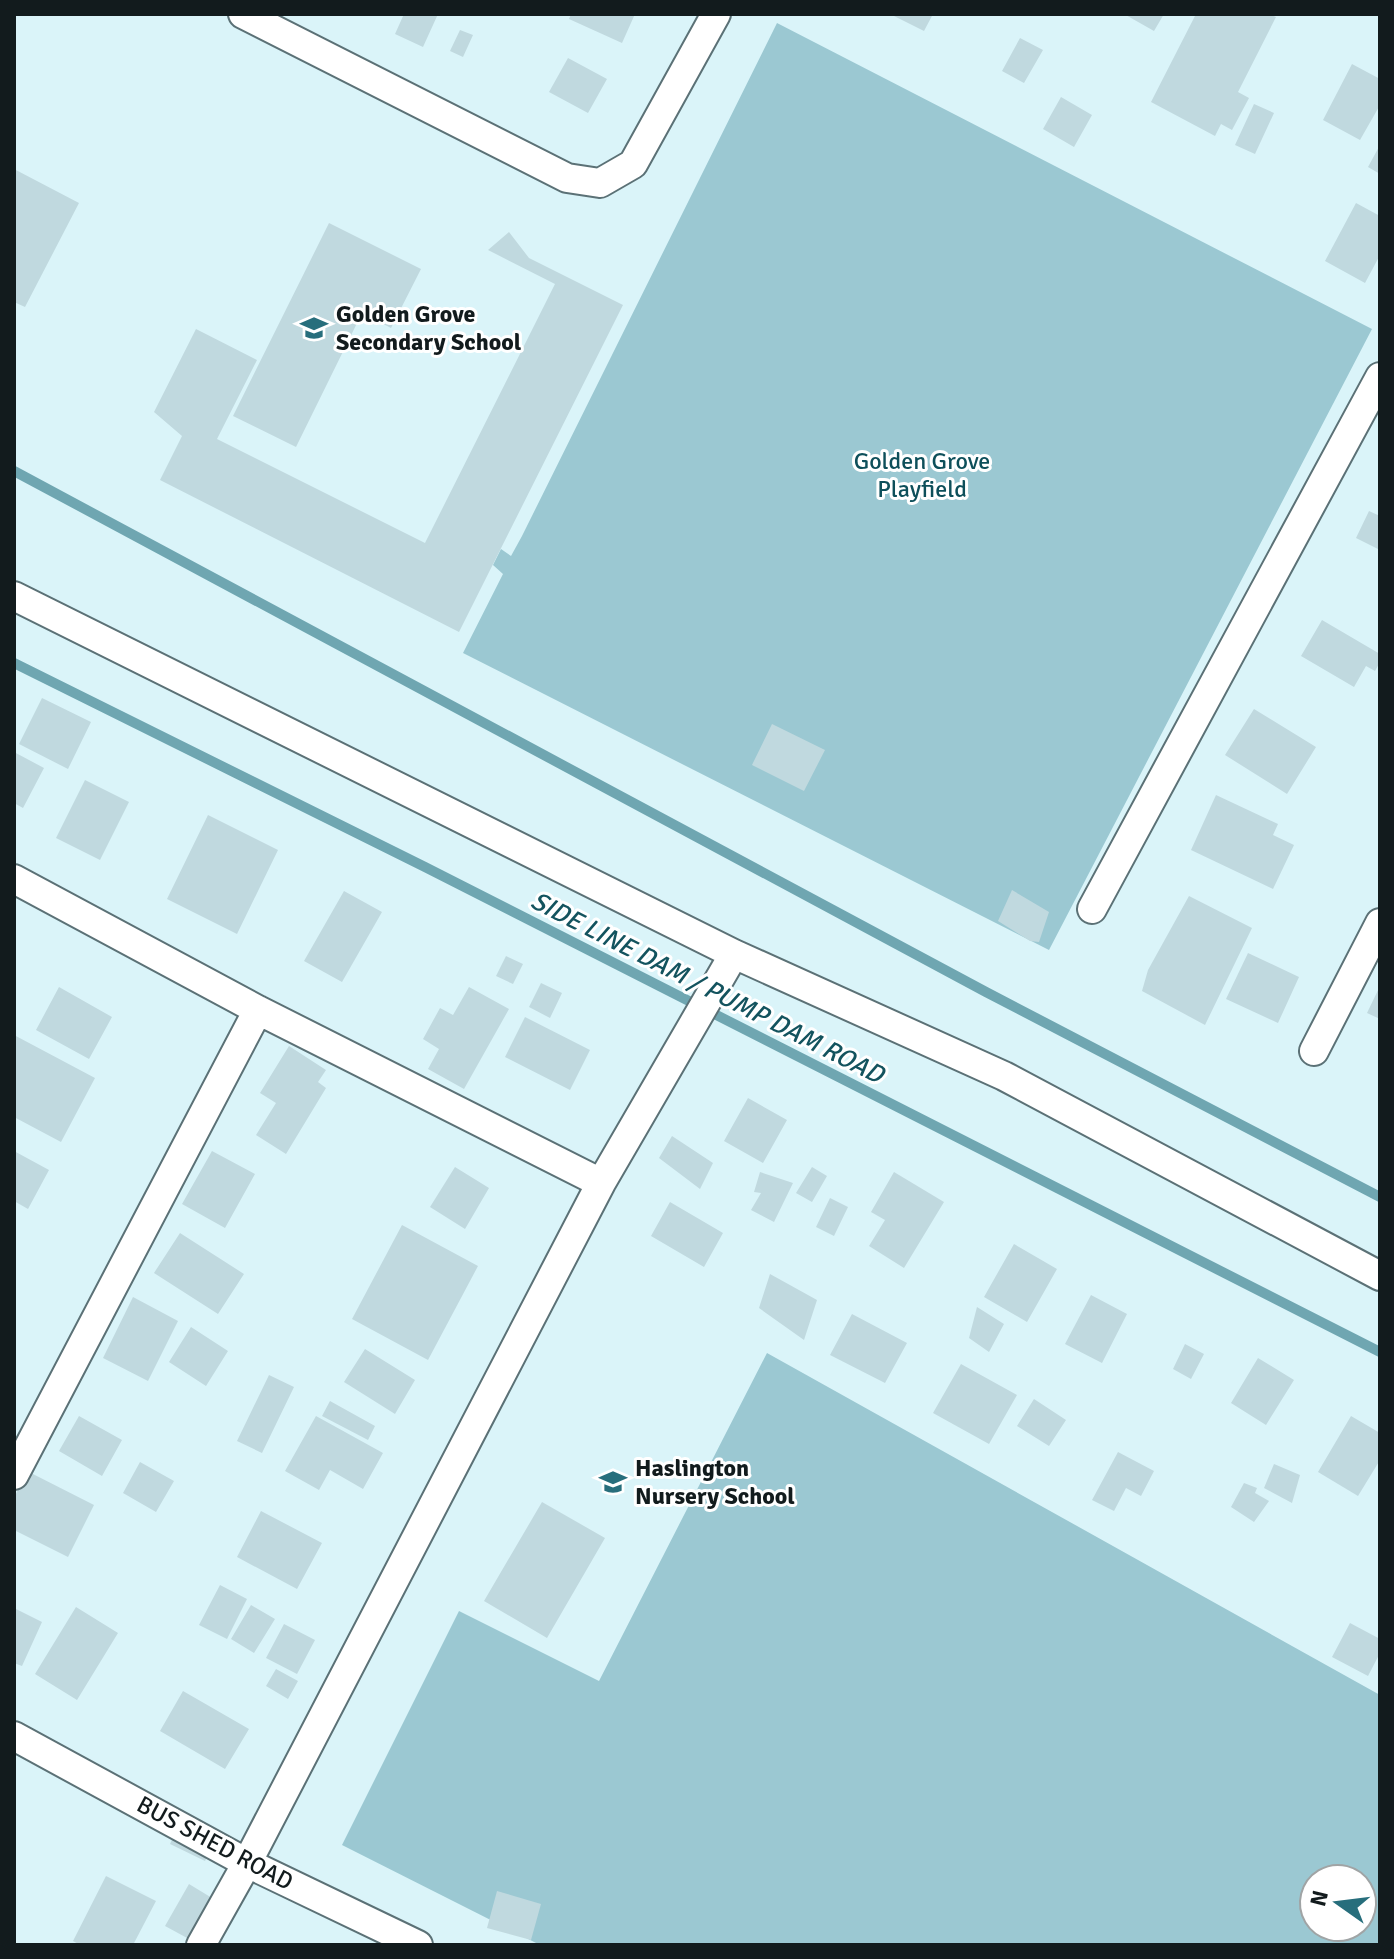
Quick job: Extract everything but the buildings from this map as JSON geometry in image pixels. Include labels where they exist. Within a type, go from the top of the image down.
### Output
[{"type":"street","points":[[243,14],[567,178],[600,183],[633,164],[716,14]]},
{"type":"street","points":[[1092,909],[1380,377]]},
{"type":"street","points":[[14,596],[734,954],[1004,1076],[1380,1276]]},
{"type":"street","points":[[14,879],[258,1010],[601,1183]]},
{"type":"street","points":[[1314,1051],[1380,923]]},
{"type":"street","points":[[201,1945],[247,1863],[601,1183],[734,954]]},
{"type":"street","points":[[14,1475],[258,1010]]},
{"type":"street","name":"BUS SHED ROAD","points":[[14,1736],[247,1863],[418,1945]]},
{"type":"green space","name":"Golden Grove Playfield","points":[[777,23],[1372,329],[1049,950],[463,653],[503,574],[493,565],[501,549],[511,556],[522,536]]},
{"type":"green space","points":[[767,1353],[1380,1695],[1380,1945],[540,1945],[342,1845],[459,1611],[599,1681]]},
{"type":"waterway","points":[[14,471],[986,992],[1380,1197]]},
{"type":"waterway","name":"SIDE LINE DAM / PUMP DAM ROAD","points":[[14,663],[425,867],[1380,1352]]},
{"type":"place","name":"Golden Grove Secondary School","points":[[314,328]]},
{"type":"place","name":"Haslington Nursery School","points":[[613,1482]]}]
